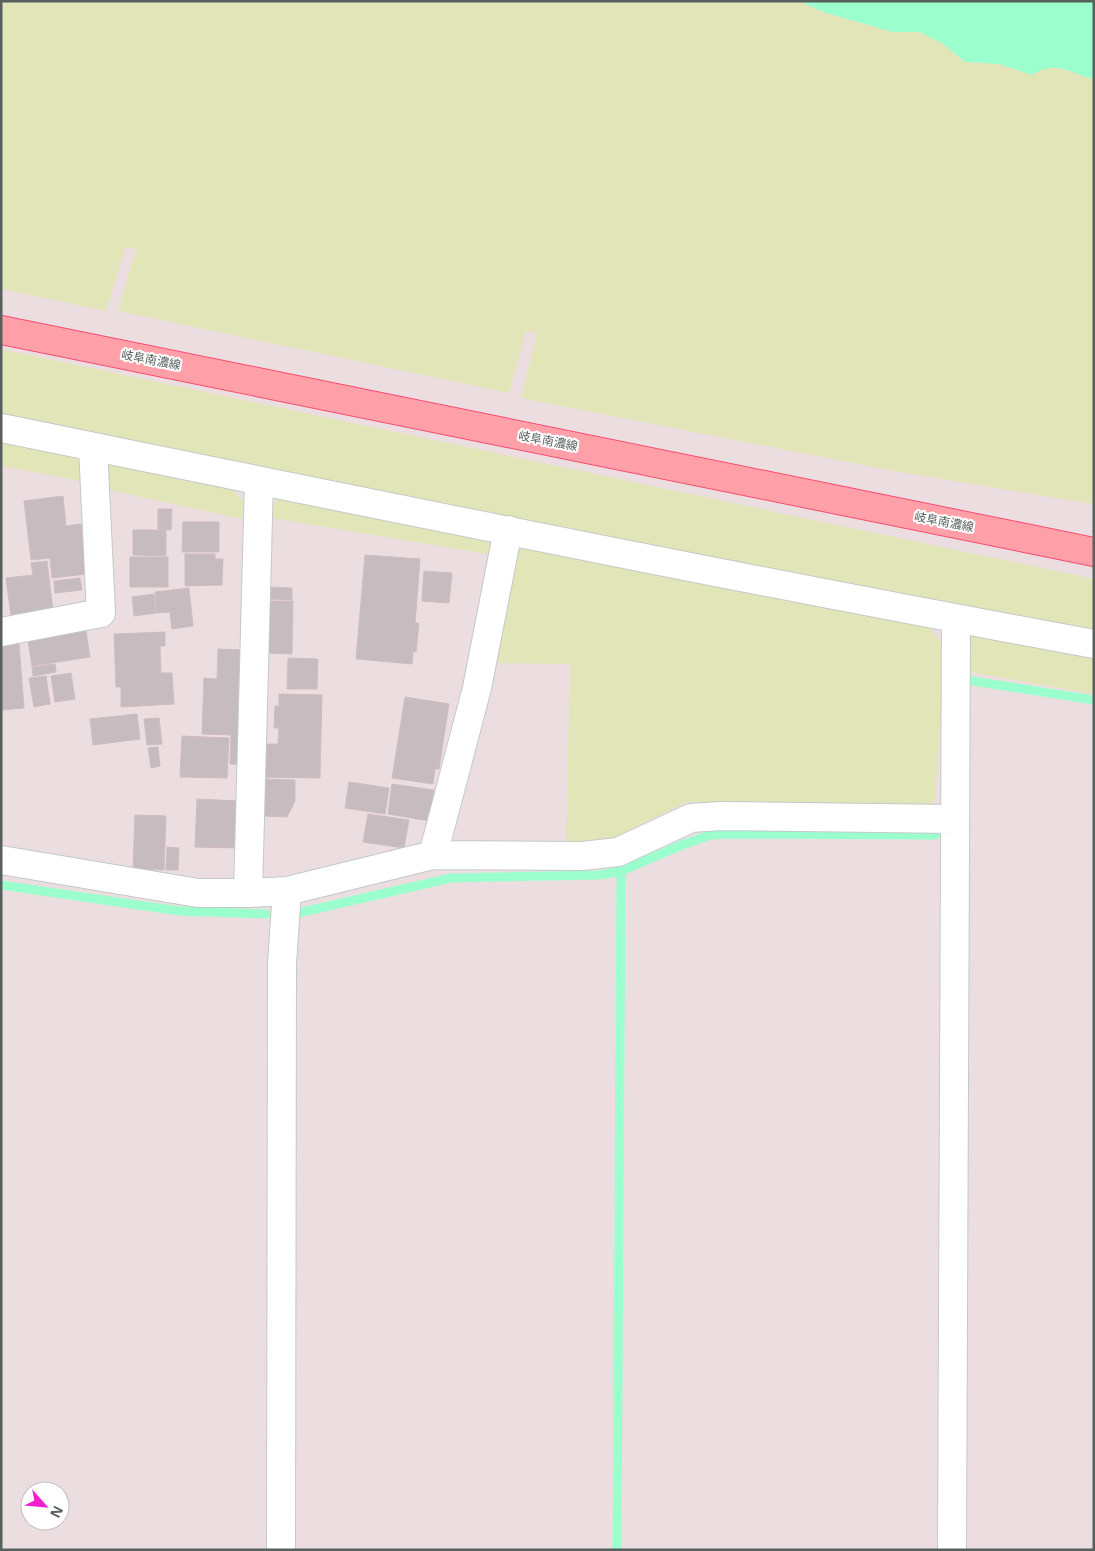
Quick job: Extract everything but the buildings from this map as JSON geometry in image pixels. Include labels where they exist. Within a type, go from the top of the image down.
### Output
[{"type":"main road","name":"岐阜南濃線","points":[[1,330],[1094,552]]},
{"type":"street","points":[[1,428],[956,619],[1094,644]]},
{"type":"street","points":[[1,632],[101,613],[93,447]]},
{"type":"street","points":[[248,893],[259,481]]},
{"type":"street","points":[[433,855],[477,688],[508,530]]},
{"type":"street","points":[[952,1550],[956,619]]},
{"type":"street","points":[[1,860],[198,893],[248,893],[287,891],[433,855],[582,856],[618,852],[691,818],[721,816],[954,819]]},
{"type":"street","points":[[281,1550],[282,963],[287,891]]},
{"type":"shaded area","points":[[1,1],[799,1],[823,12],[893,32],[920,32],[943,44],[965,62],[999,64],[1032,75],[1041,70],[1056,68],[1094,79],[1094,504],[888,470],[521,398],[537,333],[526,331],[509,393],[118,311],[136,249],[125,248],[106,311],[1,289]]},
{"type":"shaded area","points":[[799,1],[1094,1],[1094,79],[1056,68],[1041,70],[1032,75],[999,64],[965,62],[943,44],[920,32],[893,32],[823,12]]},
{"type":"shaded area","points":[[1,349],[1094,579],[1094,634],[1,415]]},
{"type":"shaded area","points":[[1,440],[73,452],[84,460],[84,482],[1,466]]},
{"type":"shaded area","points":[[111,462],[231,488],[243,500],[242,519],[100,488],[101,472]]},
{"type":"shaded area","points":[[277,498],[486,540],[492,548],[492,555],[267,517]]},
{"type":"shaded area","points":[[521,546],[929,626],[942,644],[942,699],[935,800],[921,809],[687,802],[604,843],[566,846],[570,664],[493,663],[511,555]]},
{"type":"shaded area","points":[[973,635],[1094,657],[1094,694],[964,671],[964,641]]},
{"type":"waterway","points":[[966,680],[1094,700]]},
{"type":"waterway","points":[[298,913],[451,878],[600,875],[621,871],[710,835],[935,835]]},
{"type":"waterway","points":[[617,1550],[621,871]]},
{"type":"waterway","points":[[1,885],[179,911],[266,914]]}]
